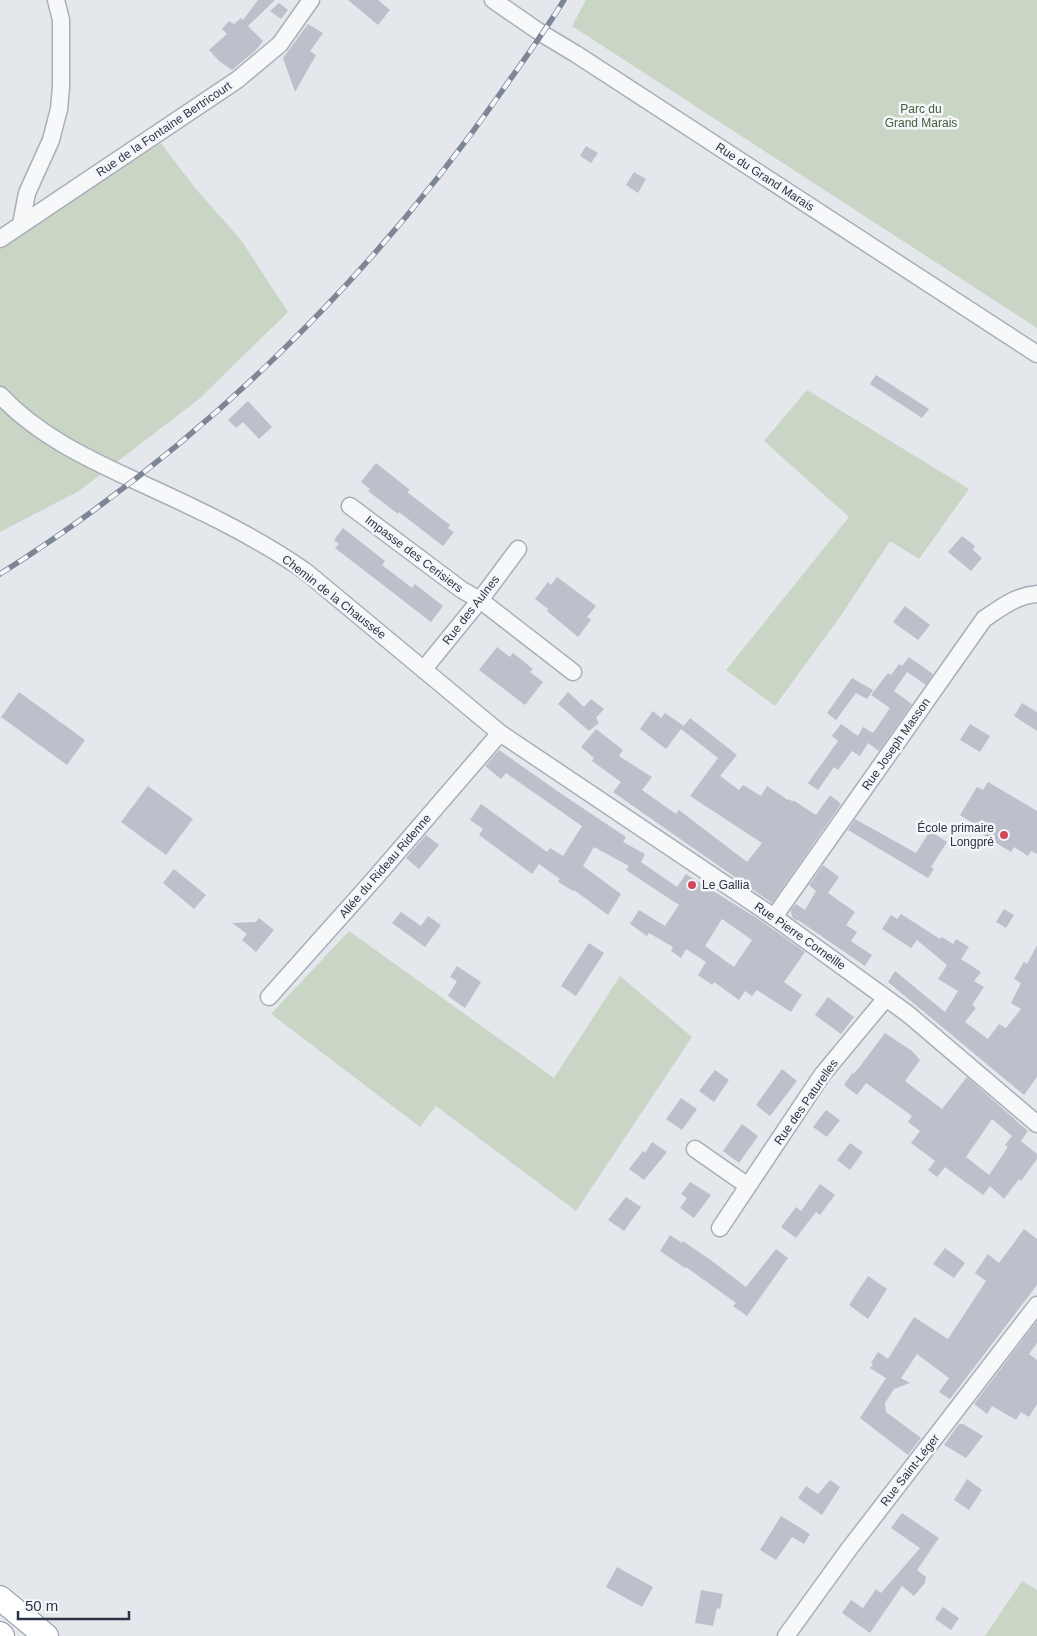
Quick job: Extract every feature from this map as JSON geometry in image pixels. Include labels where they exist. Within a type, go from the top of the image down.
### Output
[{"type":"highway","points":[[0,1598],[46,1636]]},
{"type":"street","points":[[21,224],[28,193],[52,140],[59,108],[61,87],[61,20],[56,0]]},
{"type":"street","name":"Rue de la Fontaine Bertricourt","points":[[0,239],[237,80],[280,44],[310,0]]},
{"type":"street","name":"Rue du Grand Marais","points":[[493,0],[540,33],[576,54],[1037,354]]},
{"type":"street","name":"Chemin de la Chaussée","points":[[0,395],[20,414],[50,436],[109,469],[236,528],[282,555],[325,587],[500,733]]},
{"type":"street","name":"Impasse des Cerisiers","points":[[350,506],[462,590],[480,600],[573,672]]},
{"type":"street","name":"Rue des Aulnes","points":[[425,671],[428,664],[480,600],[518,549]]},
{"type":"street","name":"Rue Joseph Masson","points":[[774,917],[984,619],[1006,604],[1024,595],[1037,594]]},
{"type":"street","name":"Rue Pierre Corneille","points":[[500,733],[774,917],[908,1014],[1035,1116]]},
{"type":"street","name":"Allée du Rideau Ridenne","points":[[269,997],[376,877],[500,733]]},
{"type":"street","name":"Rue des Paturelles","points":[[720,1228],[822,1075],[886,998]]},
{"type":"street","points":[[695,1150],[748,1186]]},
{"type":"street","name":"Rue Saint-Léger","points":[[786,1636],[849,1549],[1037,1305]]},
{"type":"green space","name":"Parc du Grand Marais","points":[[586,0],[1037,0],[1037,328],[572,26]]},
{"type":"green space","points":[[161,143],[195,188],[241,240],[288,312],[199,399],[79,491],[0,532],[0,249],[13,236]]},
{"type":"green space","points":[[807,390],[969,489],[919,559],[890,541],[840,617],[775,706],[726,670],[849,517],[764,441]]},
{"type":"green space","points":[[349,931],[554,1078],[620,976],[692,1037],[576,1211],[436,1106],[420,1127],[271,1014]]},
{"type":"green space","points":[[1022,1581],[1037,1590],[1037,1636],[985,1636]]},
{"type":"building","points":[[258,0],[275,0],[248,26],[263,41],[255,51],[232,70],[219,61],[209,50],[227,34],[222,29],[229,21],[234,24],[241,18],[243,20]]},
{"type":"building","points":[[348,0],[378,0],[390,10],[378,25]]},
{"type":"building","points":[[279,3],[288,10],[281,19],[270,11]]},
{"type":"building","points":[[308,24],[323,33],[310,51],[316,55],[295,92],[283,58]]},
{"type":"building","points":[[586,146],[598,153],[591,163],[580,156]]},
{"type":"building","points":[[634,172],[646,179],[638,193],[626,185]]},
{"type":"building","points":[[876,375],[929,409],[922,418],[870,384]]},
{"type":"building","points":[[248,401],[272,427],[259,439],[243,422],[236,428],[228,420]]},
{"type":"building","points":[[376,463],[410,490],[407,492],[450,525],[448,528],[454,532],[443,546],[368,491],[370,489],[361,482]]},
{"type":"building","points":[[343,528],[385,561],[382,565],[412,588],[415,584],[443,606],[431,622],[335,548],[339,544],[334,540]]},
{"type":"building","points":[[962,536],[975,546],[973,550],[982,558],[971,571],[948,552]]},
{"type":"building","points":[[557,577],[596,606],[587,617],[591,620],[578,637],[535,599],[548,582],[551,585]]},
{"type":"building","points":[[905,606],[930,625],[918,640],[893,622]]},
{"type":"building","points":[[497,647],[510,657],[513,653],[533,669],[530,672],[543,682],[525,705],[479,670]]},
{"type":"building","points":[[909,657],[933,674],[926,685],[907,672],[894,691],[912,704],[879,751],[868,743],[860,756],[852,751],[838,770],[834,767],[818,790],[808,783],[838,741],[832,736],[841,724],[858,736],[863,727],[873,733],[890,708],[871,695],[888,673],[891,675],[899,664],[902,666]]},
{"type":"building","points":[[852,678],[873,690],[867,699],[856,693],[836,720],[827,713]]},
{"type":"building","points":[[19,692],[85,740],[67,765],[1,717]]},
{"type":"building","points":[[568,692],[584,707],[591,699],[604,709],[596,718],[599,723],[589,731],[558,704]]},
{"type":"building","points":[[1022,703],[1037,712],[1037,731],[1014,716]]},
{"type":"building","points":[[653,711],[661,718],[665,713],[684,726],[690,718],[737,755],[720,776],[739,790],[743,785],[761,796],[767,786],[816,815],[830,795],[841,804],[772,903],[613,792],[621,782],[592,761],[594,758],[581,747],[596,729],[623,750],[619,756],[652,777],[642,790],[676,814],[679,810],[747,862],[762,843],[690,796],[718,758],[681,729],[666,749],[640,729]]},
{"type":"building","points":[[970,724],[990,736],[980,752],[960,740]]},
{"type":"building","points":[[499,750],[626,837],[623,842],[645,854],[641,862],[677,887],[686,874],[760,920],[805,952],[784,982],[802,995],[791,1012],[757,990],[752,996],[745,991],[739,1000],[714,982],[712,985],[698,975],[706,962],[686,949],[681,958],[671,951],[673,947],[649,933],[647,936],[630,924],[639,910],[665,926],[679,905],[626,870],[629,866],[594,847],[583,866],[621,894],[608,915],[574,890],[558,882],[560,879],[539,864],[532,874],[479,835],[483,829],[470,820],[481,804],[547,852],[550,848],[563,856],[582,826],[506,773],[501,779],[485,766]],"holes":[[[722,919],[752,940],[734,967],[705,946]]]},
{"type":"building","points":[[988,782],[1037,811],[1037,854],[1031,851],[1028,856],[1014,847],[1011,852],[982,834],[984,830],[960,815],[977,787],[983,790]]},
{"type":"building","points":[[148,786],[193,819],[166,855],[121,822]]},
{"type":"building","points":[[855,819],[916,853],[930,831],[947,842],[931,867],[934,869],[928,878],[848,830]]},
{"type":"building","points":[[426,835],[439,845],[419,869],[406,858]]},
{"type":"building","points":[[823,865],[839,877],[828,893],[855,912],[846,925],[857,932],[851,941],[872,955],[865,966],[792,917],[791,910],[796,904],[805,910],[816,891],[809,885]]},
{"type":"building","points":[[174,869],[206,895],[194,909],[163,883]]},
{"type":"building","points":[[1004,909],[1014,915],[1006,928],[996,922]]},
{"type":"building","points":[[401,912],[421,926],[428,916],[441,925],[425,947],[392,923]]},
{"type":"building","points":[[901,914],[940,939],[942,937],[953,944],[956,939],[969,947],[961,959],[981,972],[974,981],[984,987],[972,1005],[976,1008],[965,1022],[988,1039],[999,1024],[1006,1028],[1021,1009],[1011,1003],[1021,983],[1014,979],[1024,962],[1027,964],[1037,945],[1037,1077],[1024,1095],[888,982],[895,971],[945,1012],[958,991],[938,979],[947,965],[917,940],[911,948],[882,929],[891,915],[897,919]]},
{"type":"building","points":[[259,918],[274,930],[256,952],[242,940],[247,934],[232,923],[256,922]]},
{"type":"building","points":[[589,943],[604,953],[576,996],[561,986]]},
{"type":"building","points":[[457,966],[481,982],[465,1008],[448,996],[457,981],[450,977]]},
{"type":"building","points":[[828,997],[854,1017],[841,1034],[815,1015]]},
{"type":"building","points":[[885,1033],[912,1051],[920,1060],[905,1081],[942,1109],[967,1077],[1028,1131],[1021,1141],[1037,1154],[1037,1159],[1021,1181],[1019,1179],[1004,1199],[990,1186],[983,1195],[945,1167],[937,1177],[928,1170],[935,1161],[911,1143],[920,1131],[908,1122],[912,1116],[866,1083],[857,1095],[844,1085],[852,1073],[858,1069]],"holes":[[[992,1119],[1012,1136],[1005,1145],[1008,1147],[989,1175],[966,1157]]]},
{"type":"building","points":[[782,1069],[797,1081],[770,1116],[756,1105]]},
{"type":"building","points":[[715,1070],[729,1080],[714,1102],[699,1091]]},
{"type":"building","points":[[681,1098],[697,1109],[682,1130],[666,1119]]},
{"type":"building","points":[[826,1110],[840,1120],[827,1137],[813,1127]]},
{"type":"building","points":[[742,1124],[758,1136],[739,1163],[723,1151]]},
{"type":"building","points":[[652,1142],[667,1152],[644,1180],[629,1169],[643,1151],[645,1153]]},
{"type":"building","points":[[850,1143],[863,1152],[850,1170],[837,1160]]},
{"type":"building","points":[[690,1182],[711,1195],[694,1218],[680,1208],[687,1198],[681,1194]]},
{"type":"building","points":[[820,1184],[835,1195],[820,1215],[816,1212],[796,1238],[781,1227],[796,1207],[801,1211]]},
{"type":"building","points":[[626,1197],[641,1207],[624,1231],[608,1220]]},
{"type":"building","points":[[1024,1229],[1037,1239],[1037,1285],[950,1399],[939,1392],[949,1378],[917,1354],[901,1378],[910,1383],[894,1389],[885,1403],[886,1412],[921,1438],[908,1455],[860,1418],[886,1378],[870,1368],[873,1364],[871,1363],[878,1352],[888,1359],[914,1317],[948,1339],[986,1281],[975,1273],[988,1254],[999,1263]]},
{"type":"building","points":[[670,1235],[682,1243],[683,1241],[746,1287],[776,1249],[788,1258],[747,1316],[733,1306],[736,1303],[660,1251]]},
{"type":"building","points":[[945,1248],[965,1263],[954,1278],[933,1264]]},
{"type":"building","points":[[868,1276],[887,1289],[868,1319],[849,1305]]},
{"type":"building","points":[[1037,1321],[1037,1343],[1029,1354],[1037,1360],[1037,1404],[1029,1417],[1021,1412],[1016,1420],[992,1406],[987,1414],[974,1404]]},
{"type":"building","points":[[959,1424],[963,1424],[983,1436],[966,1458],[944,1445]]},
{"type":"building","points":[[967,1479],[982,1490],[969,1510],[954,1500]]},
{"type":"building","points":[[830,1480],[840,1487],[822,1515],[798,1498],[806,1486],[818,1494]]},
{"type":"building","points":[[902,1513],[939,1538],[917,1570],[926,1577],[925,1583],[914,1596],[902,1586],[870,1633],[842,1613],[851,1600],[863,1608],[876,1589],[881,1593],[920,1548],[891,1528]]},
{"type":"building","points":[[781,1516],[810,1534],[804,1544],[792,1537],[776,1560],[760,1550]]},
{"type":"building","points":[[617,1567],[653,1587],[642,1607],[606,1587]]},
{"type":"building","points":[[701,1590],[723,1594],[720,1609],[717,1608],[713,1626],[695,1623]]},
{"type":"building","points":[[943,1607],[959,1618],[951,1630],[935,1619]]},
{"type":"railway","points":[[0,574],[73,525],[143,473],[211,417],[275,358],[395,230],[450,162],[526,57],[564,0]]},
{"type":"place","name":"École primaire Longpré","points":[[1004,835]]},
{"type":"place","name":"Le Gallia","points":[[692,885]]}]
